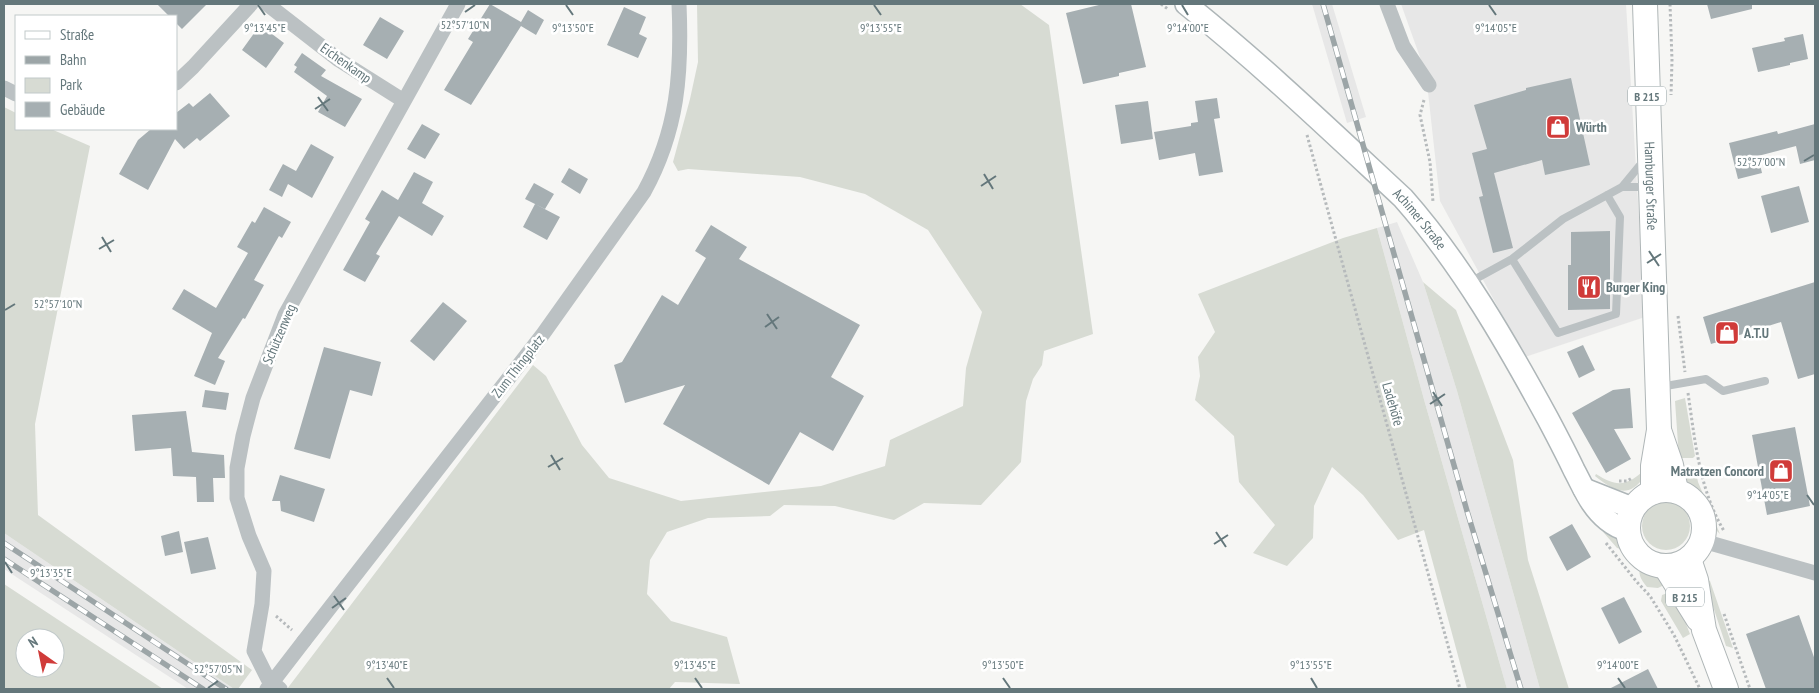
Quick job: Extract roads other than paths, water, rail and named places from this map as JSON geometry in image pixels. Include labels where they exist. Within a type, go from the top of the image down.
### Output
[{"type":"main road","name":"Hamburger Straße","points":[[1645,4],[1659,430],[1653,466],[1665,492]]},
{"type":"main road","name":"Achimer Straße","points":[[1180,9],[1246,53],[1403,198],[1446,250],[1468,283],[1547,418],[1592,503],[1604,517],[1621,529],[1630,519]]},
{"type":"main road","points":[[1665,492],[1688,497],[1696,504],[1703,516],[1706,546],[1682,564],[1664,566],[1642,556],[1633,545],[1630,519],[1645,495],[1665,492]]},
{"type":"main road","name":"B 215","points":[[1706,546],[1696,580],[1704,630],[1726,689]]},
{"type":"main road","name":"B 215","points":[[1664,566],[1704,630]]},
{"type":"street","points":[[178,81],[251,4]]},
{"type":"street","name":"Eichenkamp","points":[[267,4],[340,60],[404,101]]},
{"type":"street","name":"Schützenweg","points":[[280,689],[268,679],[254,651],[262,604],[264,572],[249,536],[237,498],[237,468],[243,436],[254,398],[285,315],[458,4]]},
{"type":"street","name":"Zum Thingplatz","points":[[267,689],[299,637],[543,334],[644,192],[655,172],[671,128],[678,91],[679,4]]},
{"type":"street","points":[[1387,4],[1402,46],[1429,86]]},
{"type":"street","points":[[1706,546],[1815,573]]},
{"type":"lane","points":[[1468,283],[1512,259],[1563,219],[1622,187],[1649,153]]},
{"type":"lane","points":[[1622,187],[1651,187]]},
{"type":"lane","points":[[1512,259],[1558,333],[1616,314],[1620,217],[1607,195]]},
{"type":"lane","points":[[1658,387],[1706,379],[1723,391],[1765,381]]},
{"type":"railway","points":[[1323,4],[1467,511],[1521,689]]},
{"type":"railway","points":[[4,543],[226,689]]},
{"type":"railway","points":[[4,559],[203,689]]},
{"type":"place","name":"Würth","points":[[1558,127]]},
{"type":"place","name":"Burger King","points":[[1589,287]]},
{"type":"place","name":"A.T.U","points":[[1727,333]]},
{"type":"place","name":"Matratzen Concord","points":[[1781,471]]}]
